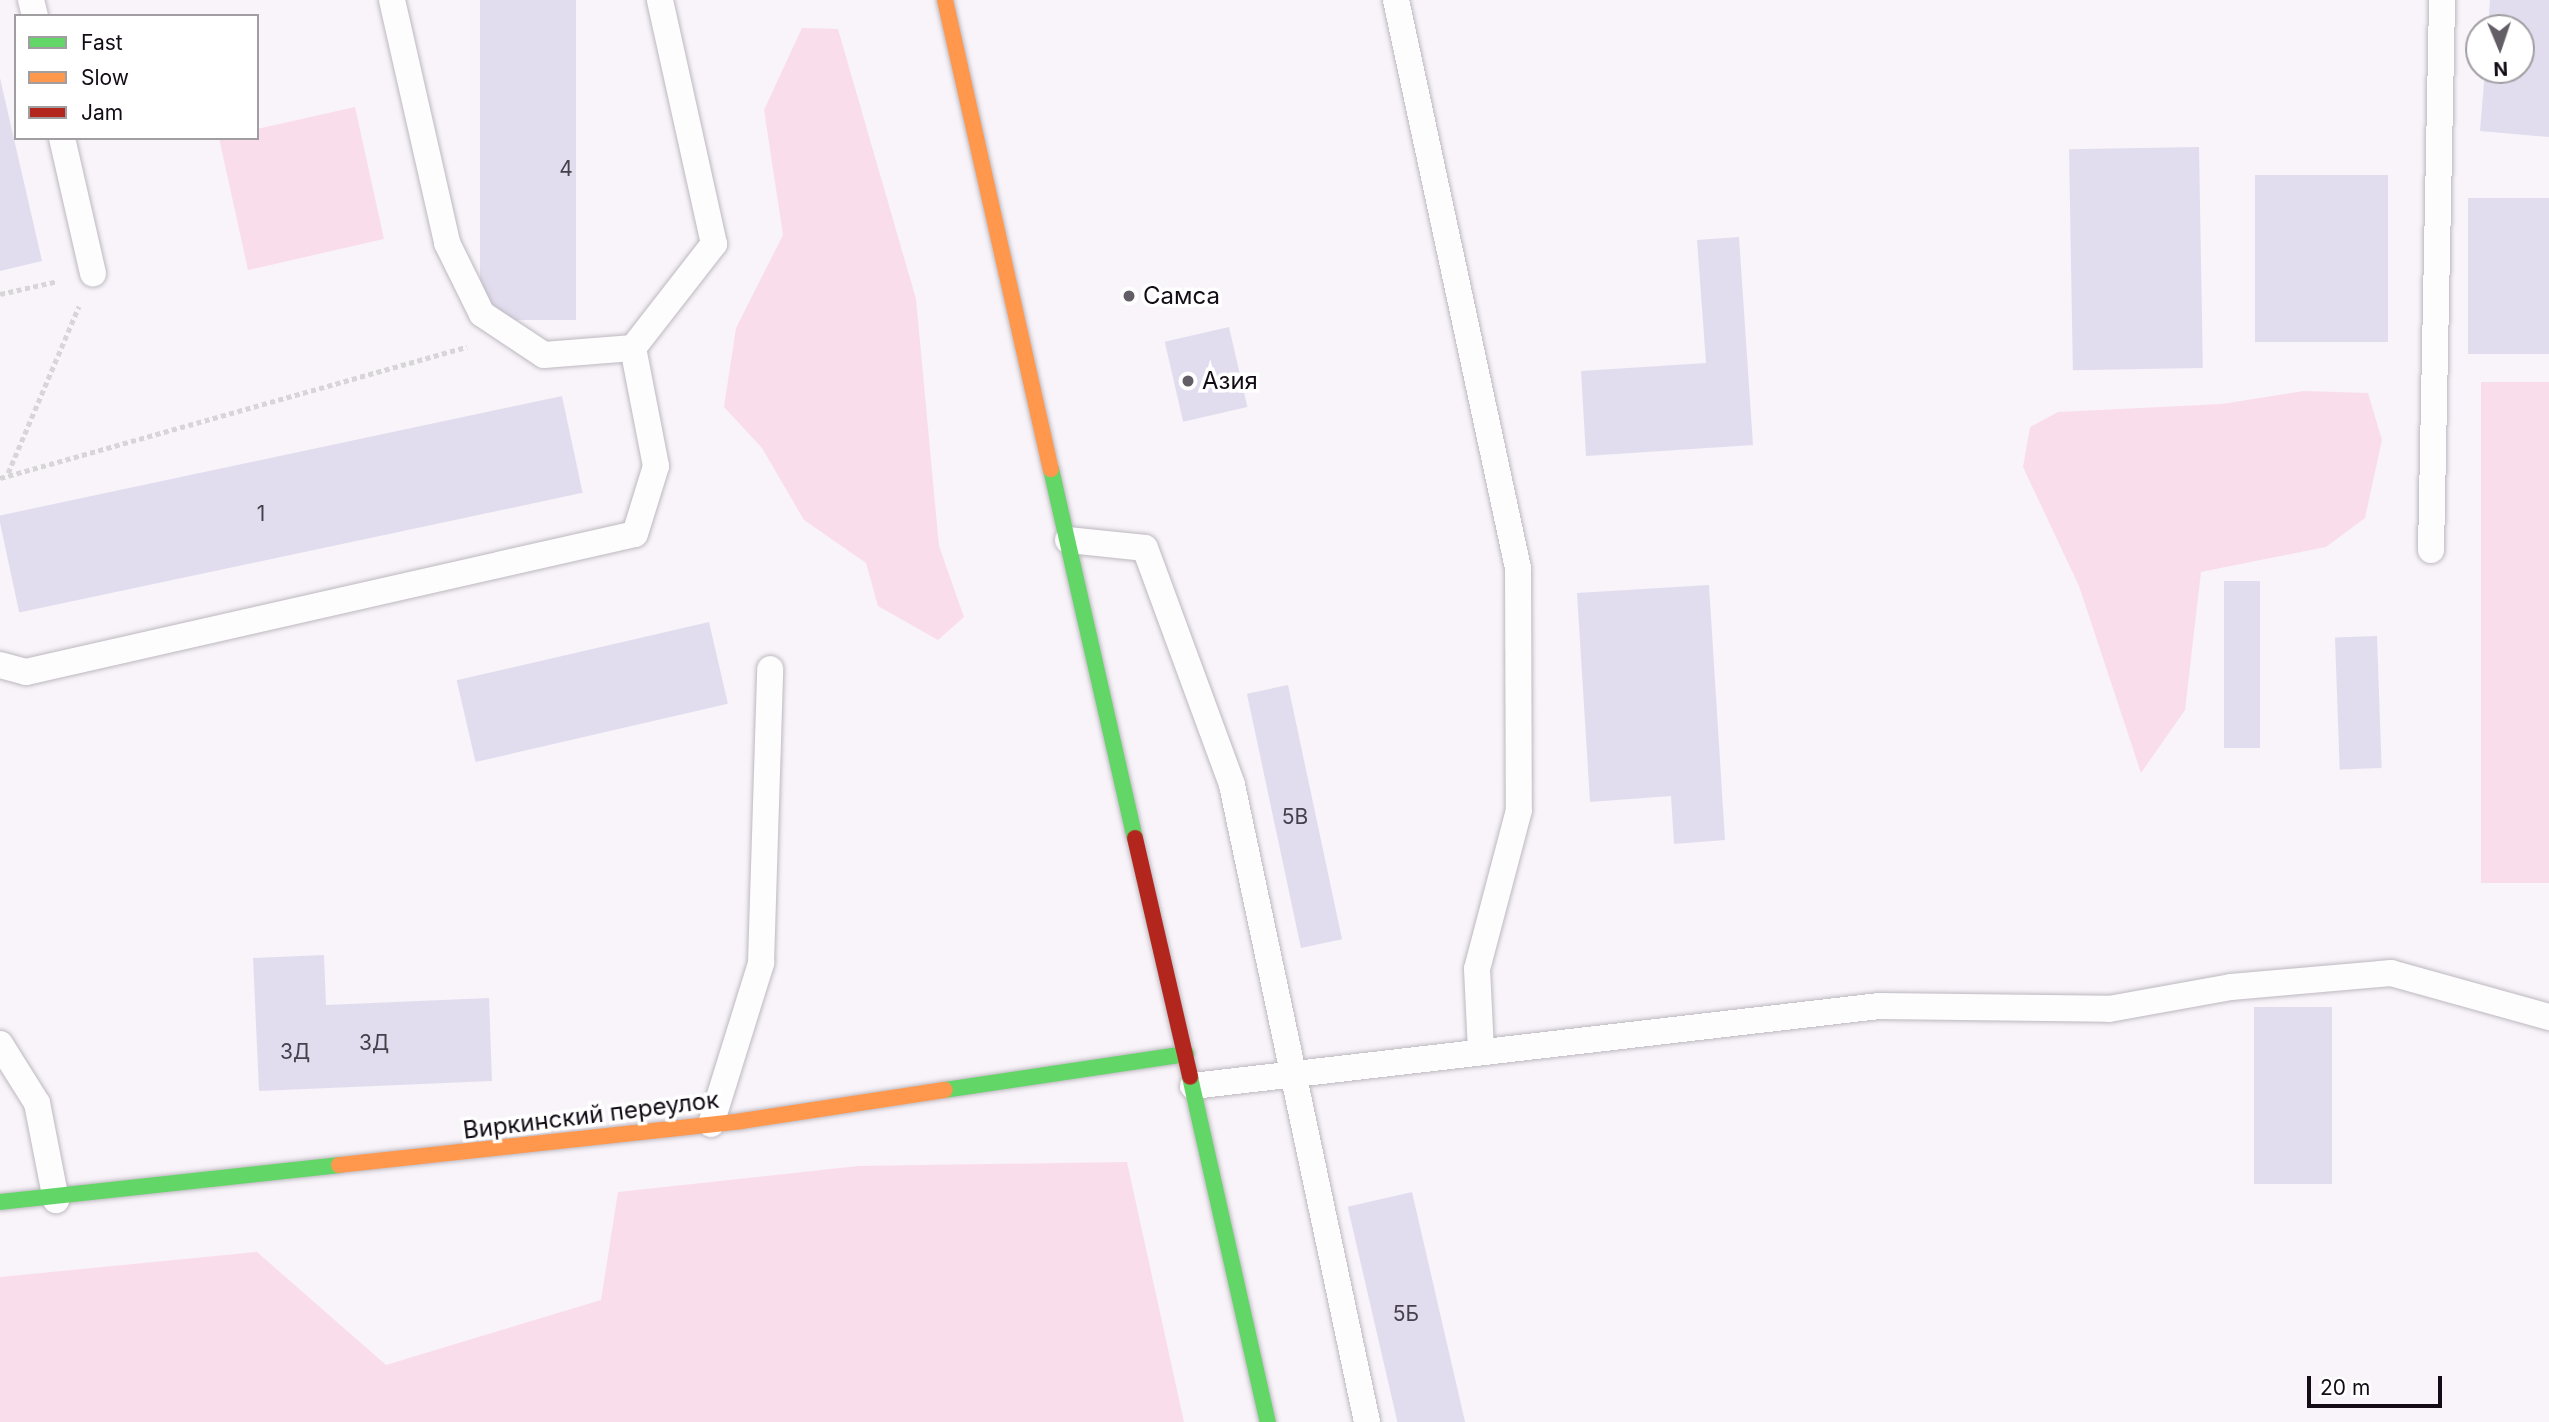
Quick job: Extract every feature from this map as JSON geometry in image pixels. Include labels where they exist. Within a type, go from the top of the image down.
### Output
[{"type":"main road","points":[[945,0],[1268,1422]]},
{"type":"main road","name":"Виркинский переулок","points":[[0,1202],[56,1200],[711,1124],[1186,1054]]},
{"type":"lane","points":[[392,0],[446,243],[482,314],[544,355],[633,348],[714,244],[660,0]]},
{"type":"lane","points":[[1396,0],[1518,568],[1519,810],[1477,969],[1481,1051]]},
{"type":"lane","points":[[2431,550],[2442,0]]},
{"type":"lane","points":[[62,140],[93,273]]},
{"type":"lane","points":[[0,664],[26,672],[635,534],[656,466],[633,348]]},
{"type":"lane","points":[[1068,540],[1145,548],[1233,785],[1367,1422]]},
{"type":"lane","points":[[711,1124],[761,963],[770,669]]},
{"type":"lane","points":[[1193,1086],[1879,1006],[2109,1009],[2231,987],[2391,973],[2549,1017]]},
{"type":"lane","points":[[0,1044],[37,1103],[56,1200]]},
{"type":"path","points":[[8,473],[93,273]]},
{"type":"path","points":[[0,294],[93,273]]},
{"type":"path","points":[[0,478],[8,473],[452,356],[502,327]]},
{"type":"shaded area","points":[[802,28],[838,29],[916,299],[939,546],[964,617],[938,640],[878,606],[866,563],[804,520],[762,448],[724,407],[736,328],[783,235],[764,110]]},
{"type":"shaded area","points":[[355,107],[384,239],[248,270],[219,140],[259,140],[259,129]]},
{"type":"shaded area","points":[[2481,382],[2549,382],[2549,883],[2481,883]]},
{"type":"shaded area","points":[[2304,391],[2368,393],[2382,440],[2365,518],[2326,547],[2201,572],[2185,710],[2141,773],[2079,586],[2023,467],[2030,427],[2058,412],[2222,404]]},
{"type":"shaded area","points":[[1127,1162],[1184,1422],[0,1422],[0,1277],[257,1252],[386,1365],[601,1300],[618,1192],[858,1166]]},
{"type":"building","points":[[480,0],[576,0],[576,320],[480,320]]},
{"type":"building","points":[[2490,0],[2549,0],[2549,137],[2480,131],[2484,84],[2535,84],[2535,14],[2489,14]]},
{"type":"building","points":[[0,78],[42,261],[0,271]]},
{"type":"building","points":[[2199,147],[2203,368],[2073,370],[2069,149]]},
{"type":"building","points":[[2255,175],[2388,175],[2388,342],[2255,342]]},
{"type":"building","points":[[2468,198],[2549,198],[2549,354],[2468,354]]},
{"type":"building","points":[[1739,237],[1753,445],[1586,456],[1581,371],[1706,363],[1697,240]]},
{"type":"building","points":[[1229,327],[1247,407],[1183,422],[1165,342]]},
{"type":"building","points":[[562,396],[583,493],[19,613],[0,515]]},
{"type":"building","points":[[2224,581],[2260,581],[2260,748],[2224,748]]},
{"type":"building","points":[[1709,585],[1725,840],[1674,844],[1671,796],[1590,802],[1577,593]]},
{"type":"building","points":[[709,622],[728,704],[476,762],[457,680]]},
{"type":"building","points":[[2377,636],[2382,768],[2340,769],[2335,637]]},
{"type":"building","points":[[1288,685],[1342,939],[1301,948],[1247,694]]},
{"type":"building","points":[[324,955],[326,1005],[489,998],[492,1081],[259,1091],[253,958]]},
{"type":"building","points":[[2254,1007],[2332,1007],[2332,1184],[2254,1184]]},
{"type":"building","points":[[1412,1192],[1465,1422],[1397,1422],[1348,1207]]},
{"type":"traffic: fast","points":[[1051,469],[1135,838]]},
{"type":"traffic: fast","points":[[945,1090],[1186,1054]]},
{"type":"traffic: fast","points":[[1190,1077],[1268,1422]]},
{"type":"traffic: fast","points":[[0,1202],[339,1165]]},
{"type":"traffic: slow","points":[[945,0],[1051,469]]},
{"type":"traffic: slow","points":[[339,1165],[742,1121],[945,1090]]},
{"type":"traffic: jam","points":[[1135,838],[1190,1077]]},
{"type":"place","name":"Самса","points":[[1129,296]]},
{"type":"place","name":"Азия","points":[[1188,381]]}]
